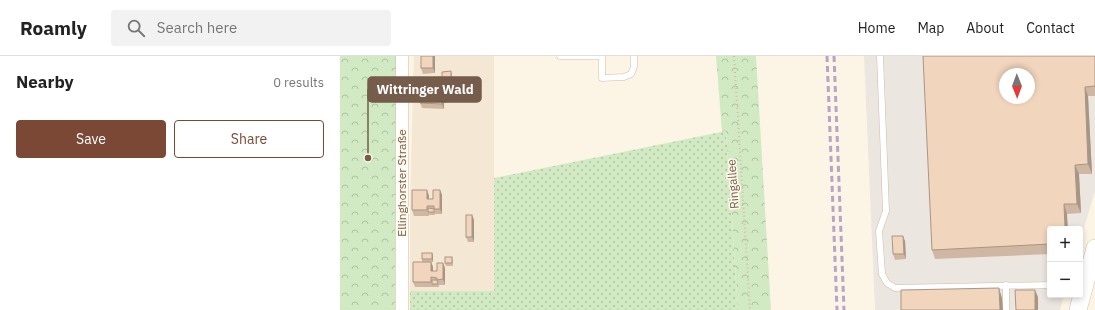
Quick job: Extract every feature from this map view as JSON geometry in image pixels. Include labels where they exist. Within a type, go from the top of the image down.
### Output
[{"type":"main road","points":[[1083,284],[1095,248]]},
{"type":"main road","points":[[1078,310],[1080,298]]},
{"type":"street","name":"Ellinghorster Straße","points":[[402,56],[402,310]]},
{"type":"lane","points":[[560,56],[602,56],[602,78],[624,77],[632,74],[634,67],[634,56]]},
{"type":"lane","points":[[880,56],[886,211],[879,231],[882,274],[888,283],[895,288],[1047,285]]},
{"type":"lane","points":[[1006,286],[1006,310]]},
{"type":"path","name":"Ringallee","points":[[734,56],[750,310]]},
{"type":"shaded area","points":[[414,56],[494,56],[494,291],[410,291],[410,204]]},
{"type":"shaded area","points":[[864,56],[1095,56],[1095,191],[1083,232],[1083,226],[1047,226],[1047,298],[1063,298],[1060,310],[875,310]]},
{"type":"green space","points":[[340,56],[396,56],[395,310],[340,310]]},
{"type":"green space","points":[[716,56],[756,56],[771,310],[738,310],[726,131],[722,132]]},
{"type":"green space","points":[[726,131],[738,310],[410,310],[410,291],[494,291],[494,178]]},
{"type":"building","points":[[421,56],[433,56],[433,68],[421,68]]},
{"type":"building","points":[[923,56],[1095,56],[1095,86],[1085,87],[1088,164],[1075,165],[1077,204],[1064,204],[1065,226],[1047,226],[1047,244],[932,250]]},
{"type":"building","points":[[451,71],[451,78],[442,78],[442,72]]},
{"type":"building","points":[[442,82],[442,88],[445,88],[445,98],[442,98],[442,104],[420,103],[419,83]]},
{"type":"building","points":[[412,190],[427,190],[427,199],[433,199],[433,190],[440,190],[440,209],[434,209],[434,206],[427,206],[427,210],[412,210]]},
{"type":"building","points":[[428,208],[434,209],[434,212],[428,212]]},
{"type":"building","points":[[466,215],[472,215],[472,237],[466,237]]},
{"type":"building","points":[[892,236],[903,236],[904,254],[893,254]]},
{"type":"building","points":[[422,253],[432,253],[432,259],[422,259]]},
{"type":"building","points":[[445,257],[452,257],[452,263],[445,263]]},
{"type":"building","points":[[413,262],[431,262],[431,271],[437,271],[437,263],[443,263],[443,279],[437,280],[437,278],[431,277],[431,282],[413,282]]},
{"type":"building","points":[[432,280],[437,280],[438,284],[432,284]]},
{"type":"building","points":[[999,288],[1000,310],[901,310],[901,290]]},
{"type":"building","points":[[1015,290],[1035,290],[1035,310],[1016,310]]},
{"type":"railway","points":[[827,56],[837,310]]},
{"type":"railway","points":[[834,56],[844,310]]},
{"type":"place","name":"Wittringer Wald","points":[[368,158]]}]
